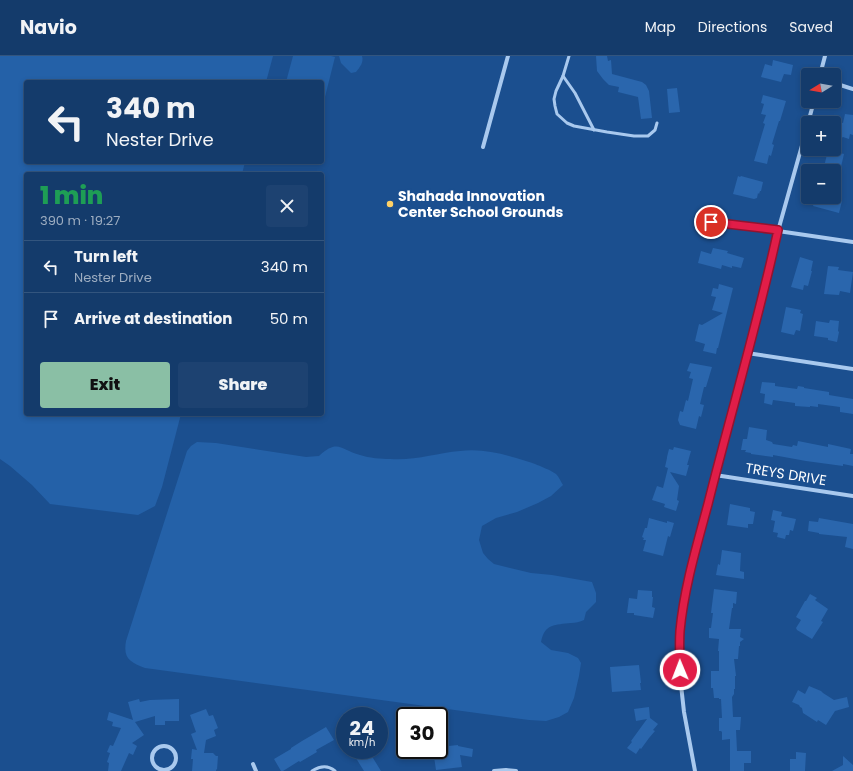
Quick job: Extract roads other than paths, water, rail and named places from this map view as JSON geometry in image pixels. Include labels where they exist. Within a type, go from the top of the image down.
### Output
[{"type":"street","points":[[483,147],[508,56]]},
{"type":"street","points":[[822,68],[825,56]]},
{"type":"street","points":[[841,85],[853,89]]},
{"type":"street","points":[[696,771],[684,712],[681,678],[680,631],[684,606],[715,475],[768,275],[778,230],[801,149]]},
{"type":"street","points":[[711,222],[778,230],[853,242]]},
{"type":"street","points":[[747,353],[853,369]]},
{"type":"street","name":"TREYS DRIVE","points":[[715,475],[853,496]]},
{"type":"street","points":[[159,748],[170,748],[176,756],[176,760],[171,768],[162,770],[154,765],[152,760],[154,752],[159,748]]},
{"type":"street","points":[[253,764],[256,771]]},
{"type":"street","points":[[494,771],[516,771]]},
{"type":"lane","points":[[569,56],[554,99],[558,114],[562,119],[574,126],[634,136],[648,136],[655,130],[657,123]]},
{"type":"lane","points":[[563,76],[575,93],[594,130]]},
{"type":"lane","points":[[312,771],[324,766],[330,767],[335,771]]},
{"type":"place","name":"Shahada Innovation Center School Grounds","points":[[390,204]]}]
